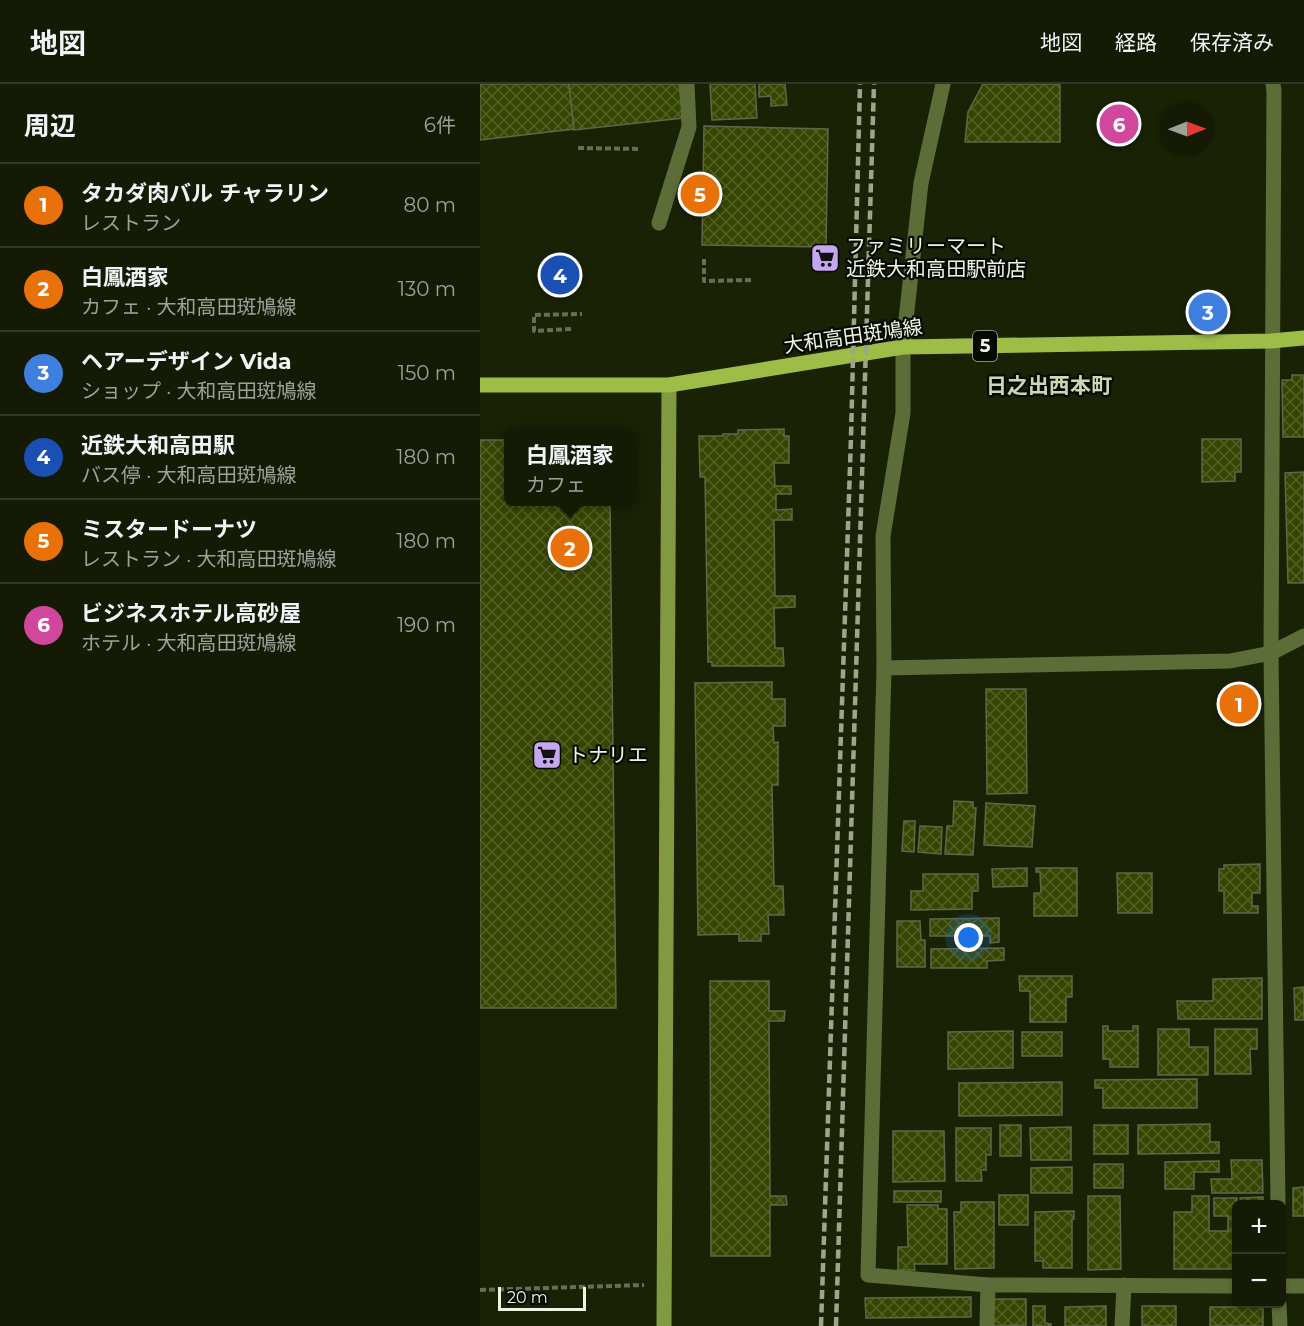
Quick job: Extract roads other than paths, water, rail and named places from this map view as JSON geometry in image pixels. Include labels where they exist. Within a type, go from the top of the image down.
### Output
[{"type":"main road","name":"大和高田斑鳩線","points":[[480,385],[669,385],[903,347],[1304,338]]},
{"type":"street","points":[[659,223],[689,127],[687,84]]},
{"type":"street","points":[[943,84],[921,183],[903,347],[903,413],[883,536],[884,668],[868,1275],[988,1285],[1232,1286]]},
{"type":"street","points":[[1273,84],[1271,653],[1278,1200]]},
{"type":"street","points":[[664,1326],[669,385]]},
{"type":"street","points":[[884,668],[1230,661],[1271,653],[1304,636]]},
{"type":"street","points":[[987,1326],[988,1285]]},
{"type":"street","points":[[1122,1326],[1124,1285]]},
{"type":"street","points":[[1286,1286],[1304,1286]]},
{"type":"street","points":[[1279,1308],[1280,1326]]},
{"type":"railway","points":[[821,1326],[851,437],[860,84]]},
{"type":"railway","points":[[836,1326],[874,84]]},
{"type":"place","name":"ビジネスホテル高砂屋","points":[[1119,124]]},
{"type":"place","name":"ミスタードーナツ","points":[[700,194]]},
{"type":"place","name":"ファミリーマート 近鉄大和高田駅前店","points":[[825,258]]},
{"type":"place","name":"近鉄大和高田駅","points":[[560,275]]},
{"type":"place","name":"ヘアーデザイン Vida","points":[[1208,312]]},
{"type":"place","name":"白鳳酒家","points":[[570,548]]},
{"type":"place","name":"タカダ肉バル チャラリン","points":[[1239,704]]},
{"type":"place","name":"トナリエ","points":[[547,755]]},
{"type":"district","name":"日之出西本町","points":[[1049,385]]}]
